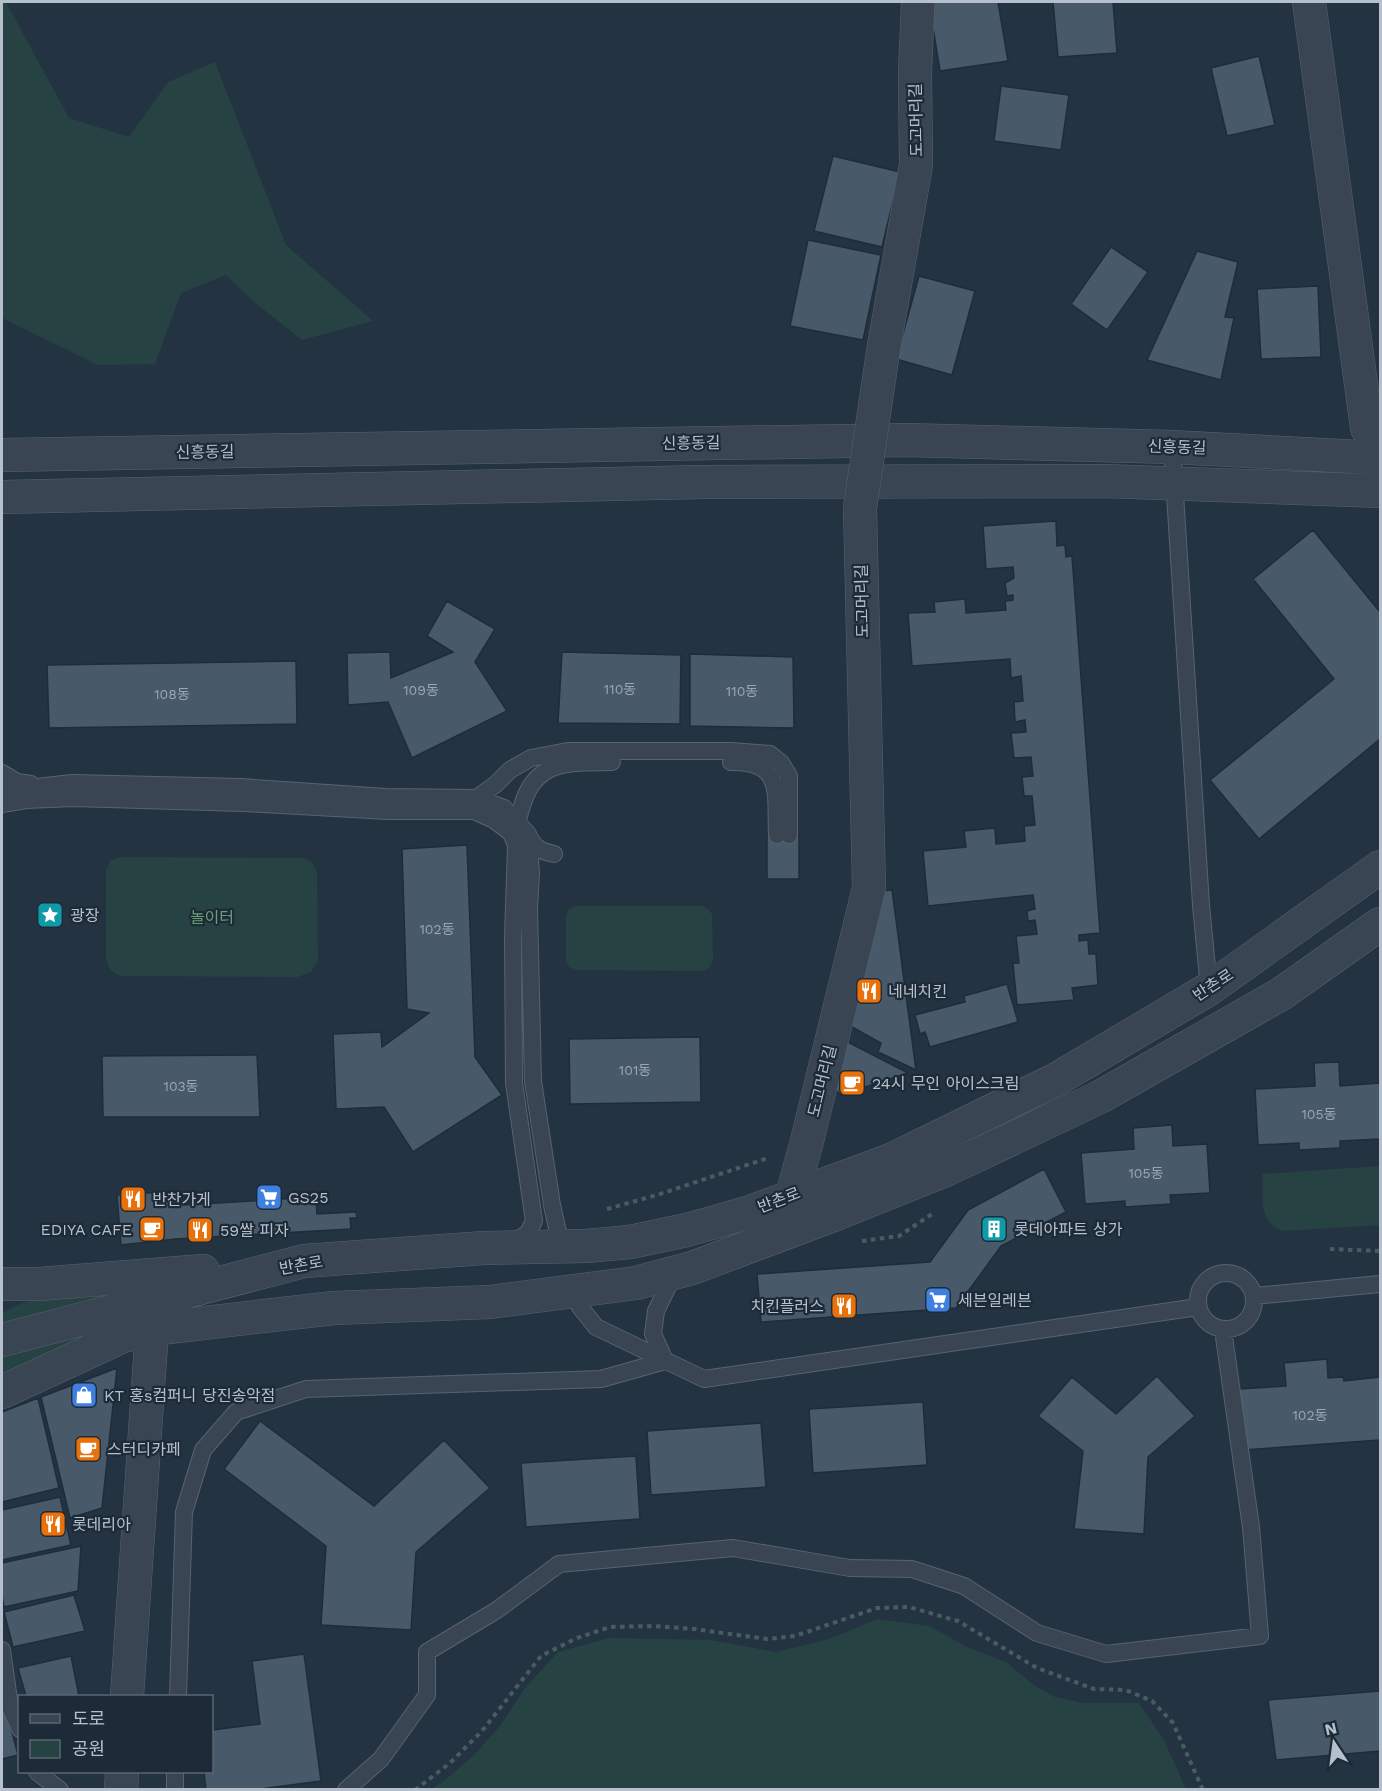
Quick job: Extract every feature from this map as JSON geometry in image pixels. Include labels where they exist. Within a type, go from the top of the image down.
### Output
[{"type":"street","name":"도고머리길","points":[[792,1195],[869,888],[860,508],[883,352],[916,165],[915,72],[918,2]]},
{"type":"street","points":[[1309,2],[1367,428],[1380,448]]},
{"type":"street","name":"신흥동길","points":[[2,455],[907,440],[1172,447],[1380,458]]},
{"type":"street","points":[[2,497],[702,482],[1104,481],[1380,491]]},
{"type":"street","name":"반촌로","points":[[2,1340],[304,1262],[484,1248],[586,1246],[630,1242],[687,1230],[750,1212],[891,1160],[1057,1079],[1209,989],[1380,867]]},
{"type":"street","name":"반촌로","points":[[2,1392],[123,1336],[152,1329],[334,1308],[490,1302],[636,1283],[674,1274],[836,1214],[948,1169],[1100,1097],[1281,994],[1380,924]]},
{"type":"street","points":[[561,1246],[572,1291]]},
{"type":"street","points":[[2,1284],[39,1284],[304,1262]]},
{"type":"street","points":[[2,1306],[39,1284]]},
{"type":"street","points":[[127,1695],[152,1329]]},
{"type":"street","points":[[121,1790],[122,1773]]},
{"type":"lane","points":[[1172,447],[1209,989]]},
{"type":"lane","points":[[442,811],[477,798],[510,770],[531,758],[568,751],[731,751],[770,754],[781,763],[789,776],[783,835],[774,780],[764,769],[750,764],[737,762],[582,763],[552,767],[541,773],[527,790],[520,833],[513,937],[514,1083],[534,1221],[528,1233],[515,1243],[508,1246],[484,1248]]},
{"type":"lane","points":[[2,773],[17,782],[41,786]]},
{"type":"lane","points":[[2,791],[72,783],[111,783],[241,787],[386,797],[477,798],[504,808],[520,833],[533,845],[539,850],[554,854]]},
{"type":"lane","points":[[2,804],[26,800],[73,798],[244,803],[388,812],[474,811],[494,820],[511,833],[520,833]]},
{"type":"lane","points":[[520,833],[531,873],[533,1081],[552,1204],[561,1246]]},
{"type":"lane","points":[[665,1361],[653,1335],[656,1311],[674,1274]]},
{"type":"lane","points":[[1220,1274],[1237,1275],[1245,1280],[1254,1296],[1255,1305],[1248,1321],[1232,1329],[1222,1330],[1207,1323],[1198,1307],[1200,1290],[1205,1283],[1220,1274]]},
{"type":"lane","points":[[1254,1296],[1380,1284]]},
{"type":"lane","points":[[572,1291],[596,1327],[704,1379],[1198,1307]]},
{"type":"lane","points":[[346,1790],[381,1759],[427,1695],[427,1652],[497,1610],[559,1564],[733,1548],[850,1568],[912,1569],[964,1586],[1037,1633],[1106,1654],[1260,1636],[1251,1527],[1222,1330]]},
{"type":"lane","points":[[178,1695],[184,1512],[204,1450],[236,1412],[306,1389],[601,1379],[665,1361]]},
{"type":"lane","points":[[2,1650],[10,1707],[18,1725]]},
{"type":"lane","points":[[39,1773],[60,1790]]},
{"type":"lane","points":[[175,1773],[176,1790]]},
{"type":"path","points":[[600,1210],[666,1192],[775,1155]]},
{"type":"path","points":[[1330,1249],[1380,1251]]},
{"type":"path","points":[[415,1790],[450,1763],[482,1731],[540,1656],[577,1638],[610,1628],[654,1626],[767,1639],[795,1636],[877,1608],[909,1607],[958,1620],[1037,1668],[1094,1689],[1126,1690],[1152,1701],[1173,1723],[1203,1790]]},
{"type":"green space","points":[[2,2],[6,2],[69,118],[129,137],[168,82],[215,62],[286,245],[373,321],[302,340],[254,302],[226,275],[181,293],[155,364],[98,365],[2,318]]},
{"type":"green space","name":"놀이터","points":[[120,857],[304,858],[312,862],[317,872],[318,960],[311,972],[298,977],[120,976],[110,970],[106,959],[106,870],[110,861]]},
{"type":"green space","points":[[575,906],[702,906],[712,914],[713,961],[704,971],[576,970],[569,967],[566,961],[566,915],[569,909]]},
{"type":"green space","points":[[1380,1166],[1380,1225],[1284,1231],[1270,1222],[1266,1216],[1262,1174]]},
{"type":"green space","points":[[120,1292],[2,1333],[2,1314],[29,1301],[58,1295]]},
{"type":"green space","points":[[125,1318],[2,1379],[2,1348]]},
{"type":"green space","points":[[877,1619],[929,1626],[969,1648],[1006,1662],[1034,1685],[1055,1697],[1083,1703],[1139,1703],[1164,1740],[1186,1789],[431,1789],[474,1755],[500,1726],[525,1688],[558,1652],[609,1638],[711,1640],[776,1652],[829,1639]]},
{"type":"building","points":[[929,2],[998,2],[1008,61],[940,71]]},
{"type":"building","points":[[1053,2],[1113,2],[1117,53],[1058,57]]},
{"type":"building","points":[[1259,56],[1275,125],[1227,136],[1211,68]]},
{"type":"building","points":[[1001,86],[1069,95],[1061,150],[994,141]]},
{"type":"building","points":[[833,156],[900,172],[882,247],[814,231]]},
{"type":"building","points":[[808,240],[881,255],[863,340],[790,326]]},
{"type":"building","points":[[1111,247],[1148,272],[1107,330],[1071,304]]},
{"type":"building","points":[[1197,251],[1238,262],[1225,317],[1234,318],[1221,380],[1147,360]]},
{"type":"building","points":[[919,276],[975,291],[952,375],[896,359]]},
{"type":"building","points":[[1318,286],[1321,357],[1261,359],[1257,289]]},
{"type":"building","points":[[1056,521],[1057,546],[1065,545],[1066,557],[1072,556],[1100,933],[1079,935],[1079,941],[1088,940],[1089,954],[1096,954],[1098,985],[1072,988],[1074,1000],[1017,1005],[1013,963],[1019,963],[1016,936],[1037,934],[1035,920],[1028,921],[1027,911],[1035,909],[1033,895],[928,906],[923,851],[966,847],[964,831],[995,828],[996,844],[1025,841],[1024,826],[1035,825],[1032,796],[1024,796],[1022,777],[1033,776],[1031,757],[1014,758],[1011,733],[1026,732],[1025,720],[1015,722],[1014,702],[1023,701],[1021,676],[1011,678],[1010,659],[912,666],[908,613],[935,612],[934,602],[965,599],[966,613],[1006,610],[1005,601],[1013,600],[1013,595],[1007,596],[1005,583],[1014,578],[1013,567],[986,569],[983,526]]},
{"type":"building","points":[[1313,530],[1380,612],[1380,739],[1259,839],[1210,780],[1334,679],[1253,579]]},
{"type":"building","points":[[447,601],[495,629],[475,662],[507,711],[412,758],[388,702],[348,705],[347,653],[390,652],[391,678],[453,652],[427,636]]},
{"type":"building","points":[[562,652],[681,655],[680,724],[558,723]]},
{"type":"building","points":[[690,654],[793,657],[794,728],[690,726]]},
{"type":"building","points":[[296,661],[297,724],[49,728],[47,665]]},
{"type":"building","points":[[767,835],[799,835],[799,879],[767,879]]},
{"type":"building","points":[[467,845],[475,1057],[502,1095],[413,1152],[384,1107],[336,1109],[333,1034],[381,1032],[382,1047],[429,1013],[407,1009],[402,849]]},
{"type":"building","points":[[892,890],[916,1070],[878,1052],[881,1043],[845,1023],[880,891]]},
{"type":"building","points":[[1007,984],[1018,1022],[930,1047],[925,1032],[920,1034],[915,1015],[965,1002],[964,996]]},
{"type":"building","points":[[700,1037],[701,1102],[570,1104],[569,1039]]},
{"type":"building","points":[[842,1039],[908,1073],[841,1095],[827,1082]]},
{"type":"building","points":[[257,1055],[260,1117],[103,1117],[102,1056]]},
{"type":"building","points":[[1339,1062],[1340,1086],[1380,1083],[1380,1139],[1340,1141],[1340,1148],[1299,1150],[1299,1143],[1258,1145],[1255,1089],[1315,1086],[1314,1063]]},
{"type":"building","points":[[1172,1125],[1173,1146],[1207,1144],[1210,1193],[1170,1195],[1171,1204],[1125,1207],[1125,1201],[1085,1204],[1081,1153],[1134,1149],[1133,1128]]},
{"type":"building","name":"롯데아파트 상가","points":[[1044,1169],[1066,1212],[1001,1246],[956,1308],[761,1322],[757,1274],[930,1262],[968,1210]]},
{"type":"building","points":[[178,1191],[184,1205],[316,1197],[317,1214],[356,1212],[357,1218],[350,1218],[351,1229],[176,1239],[121,1245],[117,1195]]},
{"type":"building","points":[[1327,1359],[1328,1378],[1343,1377],[1344,1381],[1380,1377],[1380,1440],[1243,1450],[1239,1389],[1286,1386],[1284,1363]]},
{"type":"building","points":[[117,1368],[102,1508],[70,1518],[41,1397]]},
{"type":"building","points":[[1157,1376],[1195,1416],[1148,1457],[1144,1534],[1074,1529],[1083,1451],[1038,1416],[1072,1377],[1116,1414]]},
{"type":"building","points":[[38,1398],[59,1488],[2,1502],[2,1412]]},
{"type":"building","points":[[923,1402],[927,1465],[813,1473],[809,1409]]},
{"type":"building","points":[[260,1421],[374,1506],[444,1440],[490,1488],[416,1552],[411,1630],[321,1625],[326,1546],[224,1469]]},
{"type":"building","points":[[761,1423],[766,1487],[651,1495],[647,1431]]},
{"type":"building","points":[[636,1456],[640,1519],[526,1527],[521,1463]]},
{"type":"building","points":[[60,1497],[71,1545],[2,1560],[2,1510]]},
{"type":"building","points":[[81,1546],[78,1591],[4,1607],[2,1563]]},
{"type":"building","points":[[74,1595],[85,1631],[13,1647],[4,1612]]},
{"type":"building","points":[[304,1654],[321,1781],[253,1790],[206,1790],[204,1773],[213,1773],[213,1730],[260,1724],[252,1661]]},
{"type":"building","points":[[71,1656],[79,1695],[26,1695],[18,1668]]},
{"type":"building","points":[[1380,1691],[1380,1751],[1276,1760],[1268,1700]]},
{"type":"building","points":[[2,1702],[4,1702],[18,1755],[2,1759]]},
{"type":"place","name":"광장","points":[[50,915]]},
{"type":"place","name":"네네치킨","points":[[869,991]]},
{"type":"place","name":"24시 무인 아이스크림","points":[[852,1083]]},
{"type":"place","name":"GS25","points":[[269,1197]]},
{"type":"place","name":"반찬가게","points":[[133,1199]]},
{"type":"place","name":"EDIYA CAFE","points":[[152,1229]]},
{"type":"place","name":"롯데아파트 상가","points":[[994,1229]]},
{"type":"place","name":"59쌀 피자","points":[[200,1230]]},
{"type":"place","name":"세븐일레븐","points":[[938,1300]]},
{"type":"place","name":"치킨플러스","points":[[844,1306]]},
{"type":"place","name":"KT 홍s컴퍼니 당진송악점","points":[[84,1395]]},
{"type":"place","name":"스터디카페","points":[[88,1449]]},
{"type":"place","name":"롯데리아","points":[[53,1524]]}]
